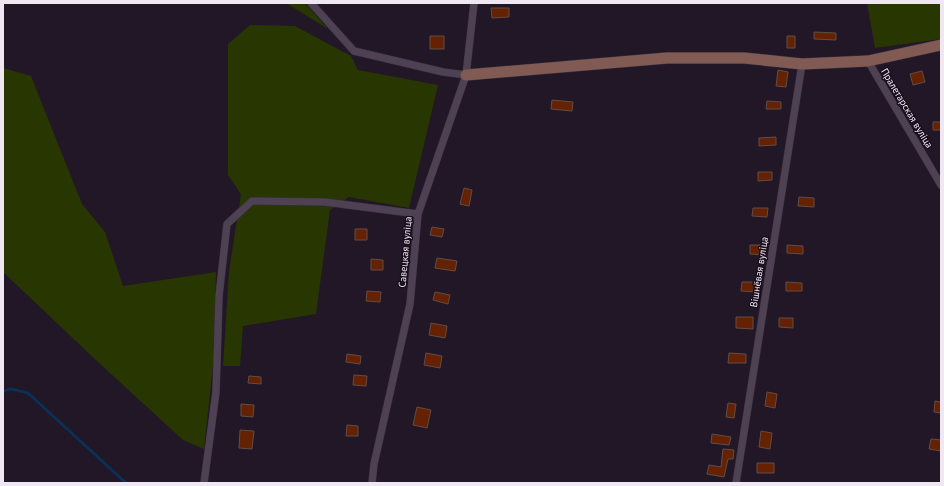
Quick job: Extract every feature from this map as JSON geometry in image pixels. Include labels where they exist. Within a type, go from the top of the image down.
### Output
[{"type":"street","name":"Савецкая вуліца","points":[[372,483],[376,457],[410,304],[418,214],[466,75],[474,3]]},
{"type":"street","points":[[314,5],[354,51],[443,72],[466,75],[667,58],[744,58],[802,64],[868,61],[941,44]]},
{"type":"street","name":"Пралетарская вуліца","points":[[868,61],[941,186]]},
{"type":"street","name":"Вішнёвая вуліца","points":[[736,483],[802,64]]},
{"type":"street","points":[[204,483],[216,392],[219,296],[227,224],[252,201],[325,202],[418,214]]},
{"type":"green space","points":[[286,3],[305,3],[328,29]]},
{"type":"green space","points":[[867,3],[941,3],[941,39],[875,48]]},
{"type":"green space","points":[[250,25],[295,26],[351,56],[358,70],[438,85],[409,208],[349,197],[330,210],[316,314],[243,326],[240,366],[223,366],[229,271],[241,194],[228,175],[228,44]]},
{"type":"green space","points":[[3,68],[31,76],[82,204],[105,232],[123,286],[216,272],[213,365],[204,449],[183,440],[3,272]]},
{"type":"building","points":[[491,8],[509,8],[509,17],[492,18]]},
{"type":"building","points":[[814,32],[836,33],[836,40],[814,39]]},
{"type":"building","points":[[430,36],[444,36],[444,49],[430,49]]},
{"type":"building","points":[[787,36],[795,36],[795,48],[787,48]]},
{"type":"building","points":[[778,70],[788,72],[786,87],[776,86]]},
{"type":"building","points":[[922,71],[925,82],[913,85],[910,74]]},
{"type":"building","points":[[552,100],[573,102],[572,111],[551,109]]},
{"type":"building","points":[[767,101],[781,102],[781,109],[766,109]]},
{"type":"building","points":[[933,122],[941,122],[941,130],[933,130]]},
{"type":"building","points":[[776,137],[776,145],[759,146],[759,138]]},
{"type":"building","points":[[758,172],[772,172],[772,180],[758,181]]},
{"type":"building","points":[[464,188],[472,190],[469,206],[460,204]]},
{"type":"building","points":[[799,197],[814,198],[814,207],[798,206]]},
{"type":"building","points":[[753,208],[768,208],[767,217],[752,216]]},
{"type":"building","points":[[432,227],[444,229],[442,237],[430,235]]},
{"type":"building","points":[[355,229],[367,229],[367,240],[355,240]]},
{"type":"building","points":[[750,245],[763,245],[763,255],[750,254]]},
{"type":"building","points":[[787,245],[803,246],[803,254],[787,253]]},
{"type":"building","points":[[437,258],[457,261],[455,271],[435,268]]},
{"type":"building","points":[[371,259],[383,260],[383,270],[371,270]]},
{"type":"building","points":[[742,282],[758,282],[758,292],[741,291]]},
{"type":"building","points":[[786,282],[802,283],[802,291],[786,291]]},
{"type":"building","points":[[367,291],[381,292],[380,302],[366,301]]},
{"type":"building","points":[[435,292],[450,295],[448,304],[433,300]]},
{"type":"building","points":[[736,317],[753,317],[753,329],[736,328]]},
{"type":"building","points":[[779,318],[793,318],[793,328],[779,327]]},
{"type":"building","points":[[431,323],[447,326],[445,338],[429,335]]},
{"type":"building","points":[[426,353],[442,356],[440,368],[424,365]]},
{"type":"building","points":[[729,353],[746,354],[746,363],[728,363]]},
{"type":"building","points":[[347,354],[361,356],[360,364],[346,362]]},
{"type":"building","points":[[354,375],[367,376],[366,386],[353,385]]},
{"type":"building","points":[[249,376],[261,377],[261,384],[248,383]]},
{"type":"building","points":[[767,392],[777,394],[775,408],[765,406]]},
{"type":"building","points":[[935,401],[941,402],[941,413],[934,412]]},
{"type":"building","points":[[728,403],[736,404],[734,418],[726,417]]},
{"type":"building","points":[[241,404],[254,405],[253,417],[241,416]]},
{"type":"building","points":[[417,407],[431,410],[427,428],[413,425]]},
{"type":"building","points":[[347,425],[358,426],[358,436],[346,436]]},
{"type":"building","points":[[240,430],[254,431],[252,449],[239,448]]},
{"type":"building","points":[[761,431],[772,433],[770,449],[759,447]]},
{"type":"building","points":[[712,434],[731,437],[729,445],[711,443]]},
{"type":"building","points":[[931,439],[941,440],[941,451],[929,449]]},
{"type":"building","points":[[723,449],[734,450],[733,459],[728,459],[724,477],[707,474],[709,465],[721,467]]},
{"type":"building","points":[[757,463],[774,463],[774,473],[757,473]]},
{"type":"waterway","points":[[3,391],[11,389],[28,393],[126,483]]}]
